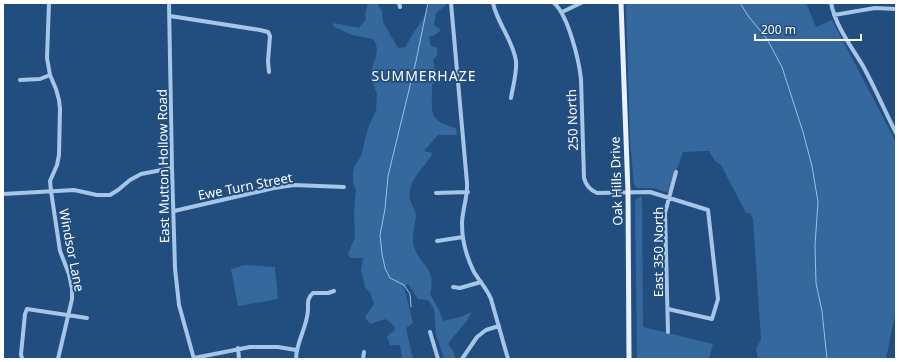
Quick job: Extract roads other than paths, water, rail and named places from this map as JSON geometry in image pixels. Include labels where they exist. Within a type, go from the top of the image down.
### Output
[{"type":"main road","name":"Oak Hills Drive","points":[[621,3],[628,192],[629,359]]},
{"type":"street","name":"Windsor Lane","points":[[49,3],[47,58],[50,75],[56,89],[60,110],[59,155],[57,165],[50,181],[60,251],[69,274],[72,289],[72,299],[58,359]]},
{"type":"street","name":"East Mutton Hollow Road","points":[[169,3],[176,280],[179,304],[194,359]]},
{"type":"street","points":[[451,3],[468,192],[462,223],[464,237],[468,255],[474,271],[491,299],[508,359]]},
{"type":"street","points":[[494,3],[495,12],[513,50],[516,63],[511,98]]},
{"type":"street","points":[[554,3],[562,12],[581,3]]},
{"type":"street","points":[[831,3],[834,15],[841,29],[863,67],[896,132]]},
{"type":"street","points":[[834,15],[875,8],[896,10]]},
{"type":"street","name":"250 North","points":[[562,12],[577,57],[580,71],[584,178],[586,185],[597,193],[628,192]]},
{"type":"street","points":[[170,16],[268,32],[270,36],[268,61],[269,72]]},
{"type":"street","points":[[20,80],[40,79],[50,75]]},
{"type":"street","points":[[3,194],[74,190],[97,195],[110,195],[130,180],[141,174],[172,168]]},
{"type":"street","name":"East 350 North","points":[[668,332],[665,213],[676,172]]},
{"type":"street","name":"Ewe Turn Street","points":[[174,211],[294,185],[344,187]]},
{"type":"street","points":[[436,193],[468,192]]},
{"type":"street","points":[[628,192],[650,192],[708,210],[718,299],[712,319],[668,309]]},
{"type":"street","points":[[437,241],[464,237]]},
{"type":"street","points":[[453,287],[460,288],[481,282]]},
{"type":"street","points":[[296,359],[296,350],[306,322],[309,296],[312,293],[328,293],[334,291]]},
{"type":"street","points":[[22,359],[21,354],[24,314],[27,309],[88,318]]},
{"type":"street","points":[[462,359],[478,337],[486,330],[498,326]]},
{"type":"street","points":[[430,332],[438,359]]},
{"type":"street","points":[[194,359],[238,348],[278,346],[296,350]]},
{"type":"street","points":[[238,348],[239,359]]},
{"type":"street","points":[[363,359],[364,352]]},
{"type":"waterway","points":[[411,307],[410,294],[404,285],[390,278],[385,268],[380,235],[385,209],[388,176],[416,61],[428,3]]},
{"type":"waterway","points":[[740,3],[749,17],[767,39],[782,67],[803,132],[812,166],[818,202],[815,245],[816,283],[822,311],[827,359]]},
{"type":"district","name":"SUMMERHAZE","points":[[424,75]]}]
